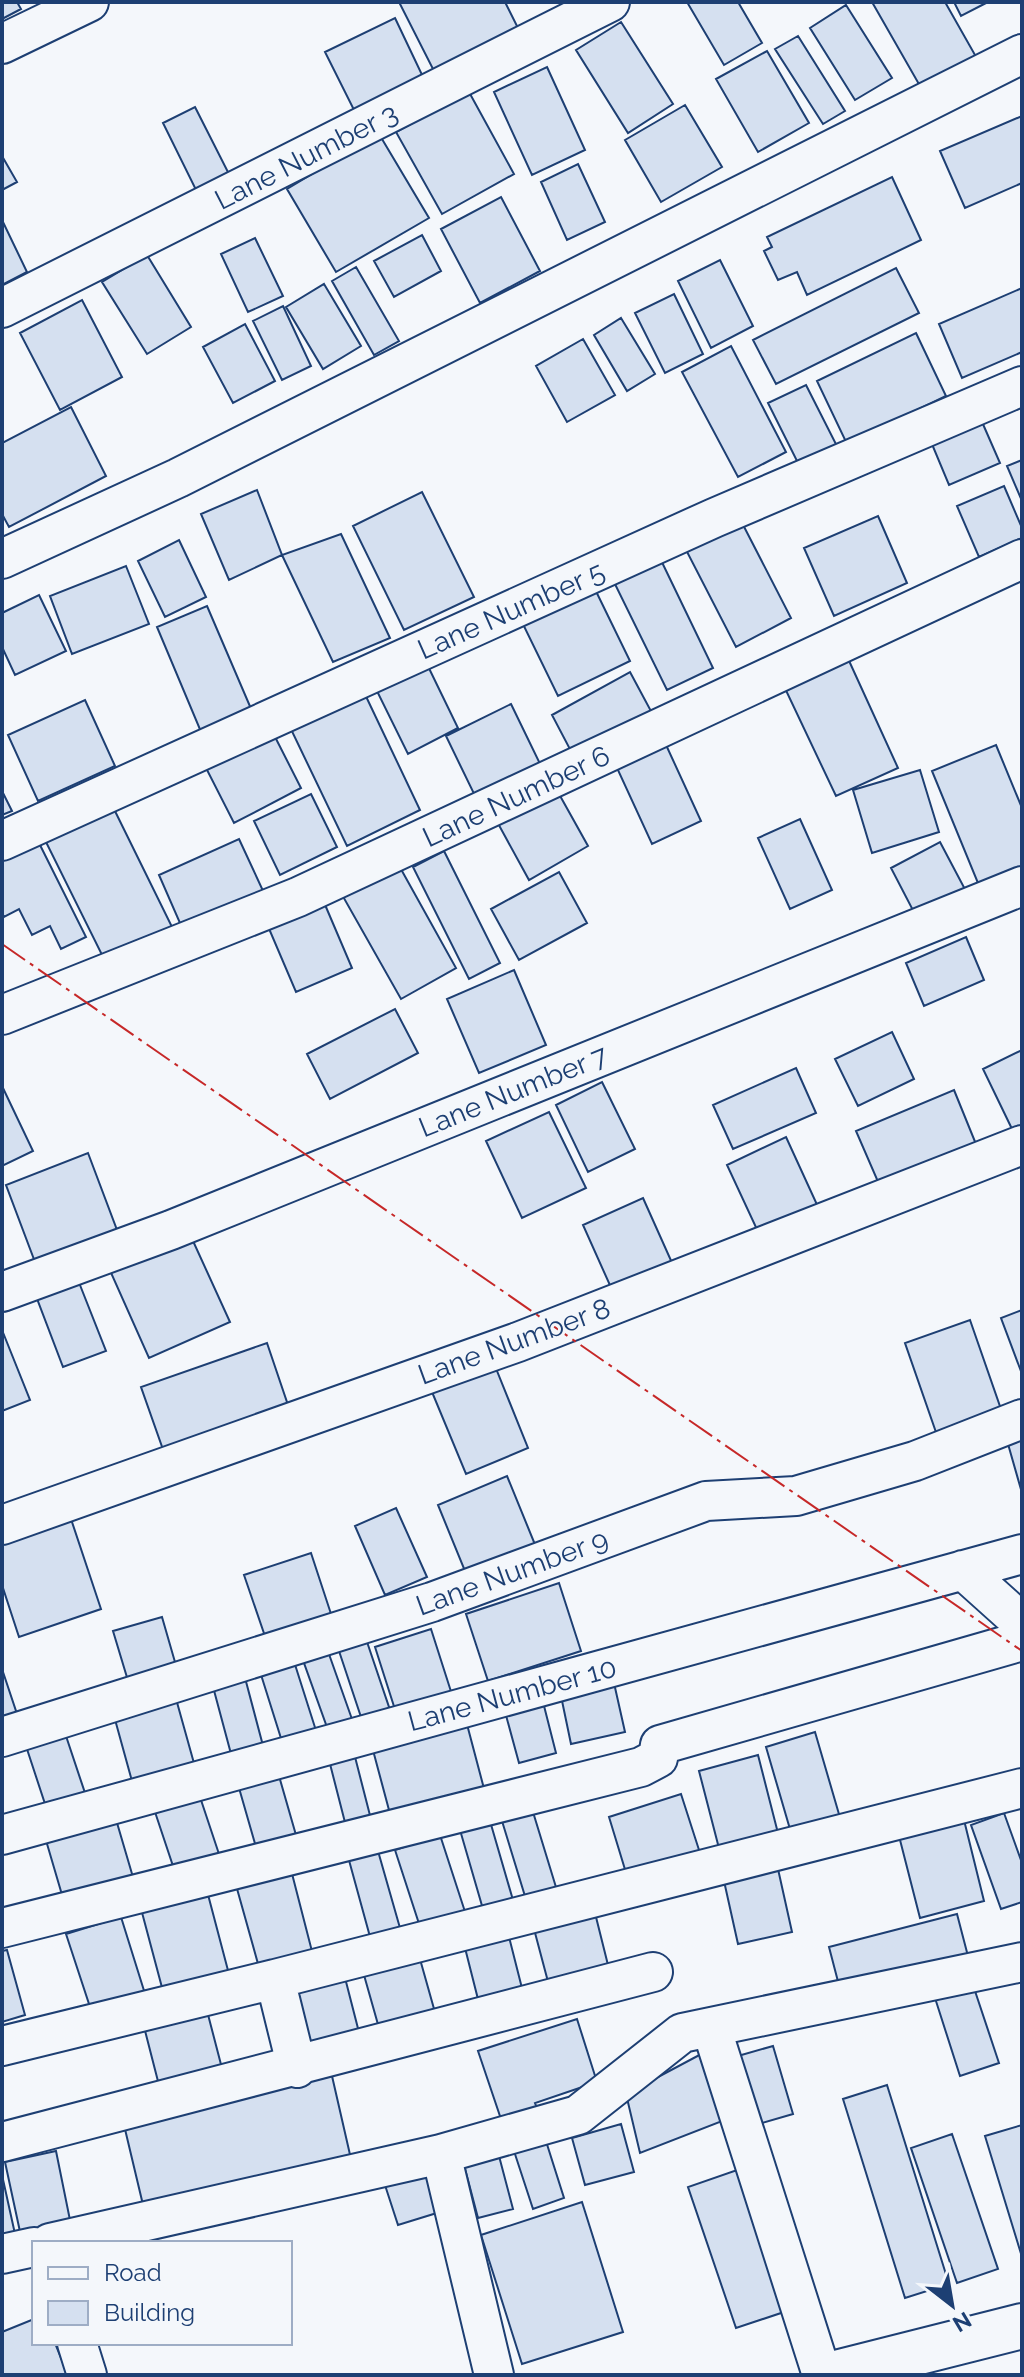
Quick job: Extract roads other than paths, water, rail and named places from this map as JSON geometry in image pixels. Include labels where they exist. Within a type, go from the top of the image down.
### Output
[{"type":"street","points":[[2,44],[89,2]]},
{"type":"street","name":"Lane Number 3","points":[[2,308],[610,2]]},
{"type":"street","points":[[2,559],[193,471],[1022,54]]},
{"type":"street","name":"Lane Number 5","points":[[2,841],[714,518],[1022,386]]},
{"type":"street","name":"Lane Number 6","points":[[2,1015],[298,897],[1022,559]]},
{"type":"street","name":"Lane Number 7","points":[[2,1292],[171,1230],[1022,886]]},
{"type":"street","name":"Lane Number 8","points":[[2,1525],[518,1342],[1022,1145]]},
{"type":"street","name":"Lane Number 9","points":[[2,1737],[432,1602],[706,1501],[796,1496],[915,1461],[1022,1419]]},
{"type":"street","name":"Lane Number 10","points":[[2,1835],[1022,1554]]},
{"type":"street","points":[[963,1570],[1022,1623]]},
{"type":"street","points":[[2,1928],[641,1767],[658,1758],[660,1745],[1022,1641]]},
{"type":"street","points":[[2,2046],[1022,1788]]},
{"type":"street","points":[[59,2241],[441,2154],[578,2115],[682,2033],[1022,1962]]},
{"type":"street","points":[[2,2142],[297,2068],[653,1972]]},
{"type":"street","points":[[275,1979],[297,2068]]},
{"type":"street","points":[[711,2027],[825,2375],[1022,2326]]},
{"type":"street","points":[[441,2154],[494,2375]]},
{"type":"street","points":[[2,2254],[32,2247]]},
{"type":"street","points":[[78,2345],[87,2375]]}]
